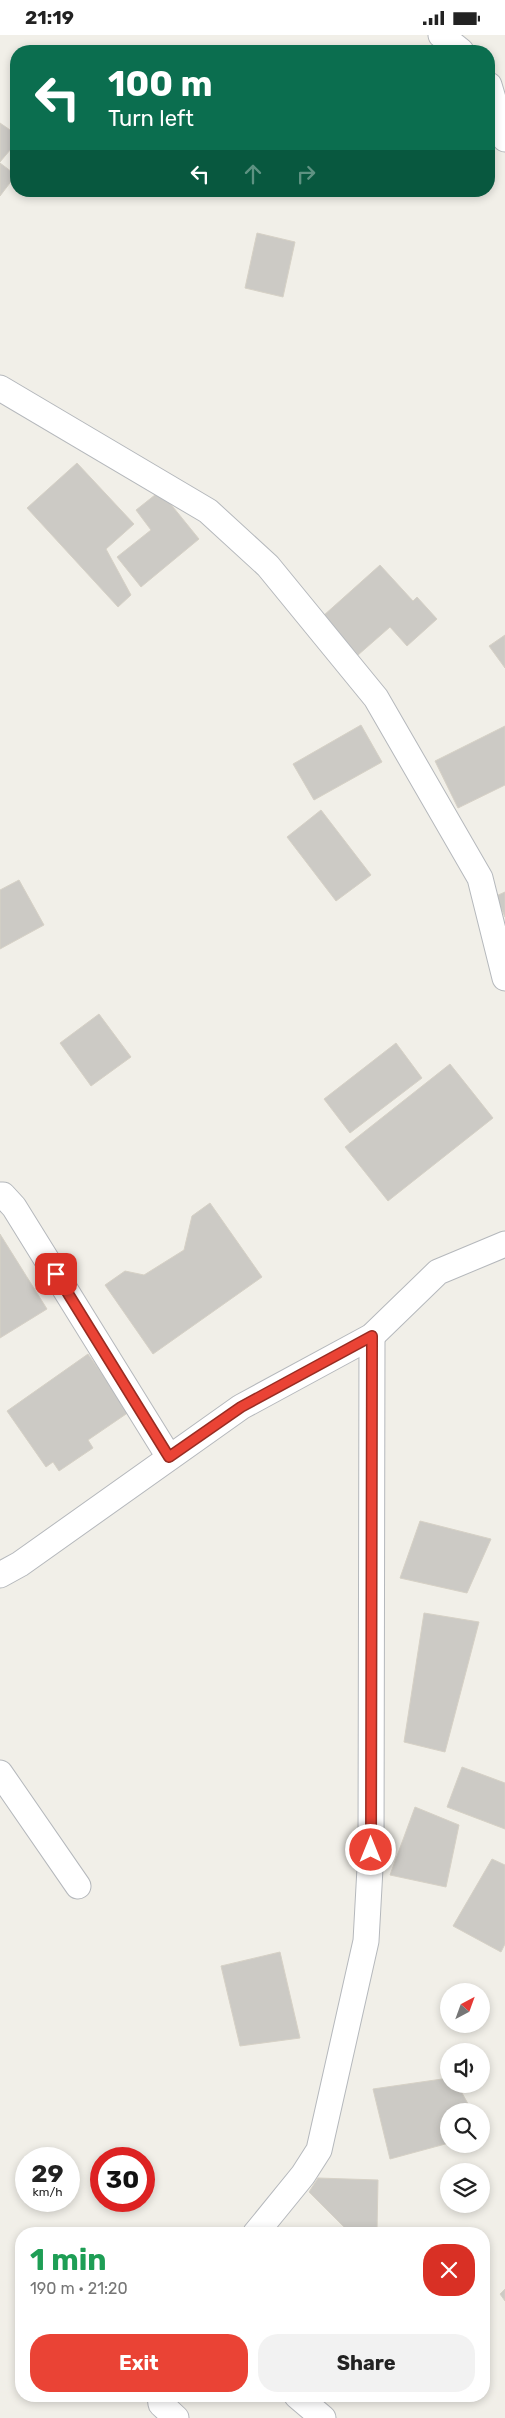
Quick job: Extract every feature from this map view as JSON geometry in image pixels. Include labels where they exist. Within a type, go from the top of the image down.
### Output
[{"type":"street","points":[[441,35],[454,45]]},
{"type":"street","points":[[495,105],[505,139]]},
{"type":"street","points":[[0,388],[208,511],[268,567],[376,698],[460,843],[480,878],[505,978]]},
{"type":"street","points":[[0,1195],[3,1195],[14,1207],[169,1457]]},
{"type":"street","points":[[0,1575],[20,1564],[241,1407],[372,1336],[438,1272],[505,1244]]},
{"type":"street","points":[[261,2227],[303,2175],[319,2150],[366,1941],[371,1841],[372,1336]]},
{"type":"street","points":[[0,1773],[78,1886]]},
{"type":"street","points":[[161,2402],[176,2418]]},
{"type":"street","points":[[304,2402],[323,2418]]},
{"type":"building","points":[[0,123],[10,130],[10,150],[0,162]]},
{"type":"building","points":[[0,163],[10,170],[10,183],[0,196]]},
{"type":"building","points":[[257,233],[295,242],[283,297],[245,288]]},
{"type":"building","points":[[77,463],[134,524],[106,549],[131,595],[118,607],[27,508]]},
{"type":"building","points":[[160,491],[199,539],[141,587],[117,557],[151,530],[136,510]]},
{"type":"building","points":[[380,565],[413,601],[417,597],[437,619],[407,646],[390,627],[358,655],[323,616]]},
{"type":"building","points":[[505,635],[505,668],[489,646]]},
{"type":"building","points":[[361,725],[382,762],[314,800],[293,764]]},
{"type":"building","points":[[505,726],[505,785],[458,808],[435,761]]},
{"type":"building","points":[[321,810],[371,875],[336,901],[287,837]]},
{"type":"building","points":[[19,880],[44,925],[0,949],[0,890]]},
{"type":"building","points":[[505,892],[505,917],[496,896]]},
{"type":"building","points":[[99,1014],[131,1057],[91,1086],[60,1043]]},
{"type":"building","points":[[396,1043],[422,1078],[350,1133],[324,1099]]},
{"type":"building","points":[[450,1064],[493,1118],[388,1201],[345,1147]]},
{"type":"building","points":[[210,1203],[262,1277],[153,1354],[105,1285],[125,1271],[144,1275],[184,1250],[192,1216]]},
{"type":"building","points":[[0,1234],[47,1309],[0,1338]]},
{"type":"building","points":[[88,1354],[129,1412],[88,1440],[93,1448],[59,1471],[53,1462],[46,1467],[7,1411]]},
{"type":"building","points":[[420,1521],[491,1539],[467,1593],[400,1578]]},
{"type":"building","points":[[424,1613],[479,1622],[445,1752],[404,1742]]},
{"type":"building","points":[[462,1767],[505,1783],[505,1829],[447,1807]]},
{"type":"building","points":[[415,1807],[459,1825],[446,1887],[390,1875]]},
{"type":"building","points":[[492,1859],[505,1865],[505,1944],[501,1952],[453,1926]]},
{"type":"building","points":[[280,1952],[300,2038],[240,2046],[221,1966]]},
{"type":"building","points":[[440,2079],[440,2093],[462,2093],[468,2103],[440,2103],[440,2145],[390,2159],[373,2089]]},
{"type":"building","points":[[318,2178],[378,2180],[377,2227],[344,2227],[309,2192]]},
{"type":"building","points":[[505,2289],[505,2301],[500,2294]]},
{"type":"route","points":[[56,1274],[169,1457],[241,1407],[372,1336],[371,1850]]}]
